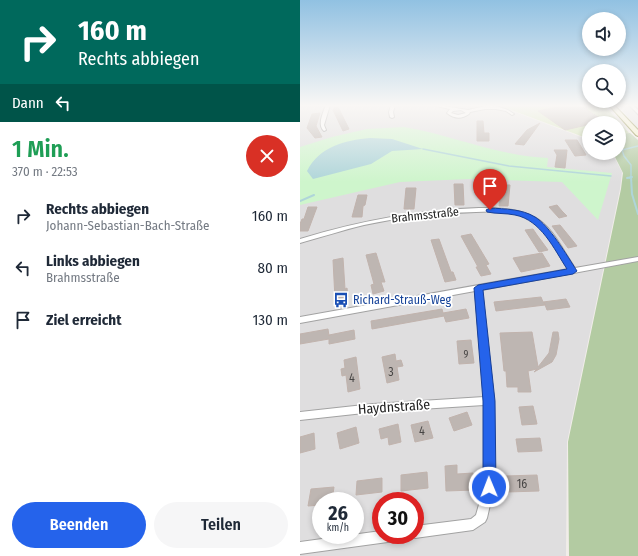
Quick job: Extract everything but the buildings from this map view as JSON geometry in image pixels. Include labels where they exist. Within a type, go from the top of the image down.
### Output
[{"type":"street","name":"Brahmsstraße","points":[[300,241],[331,231],[380,220],[451,210],[500,210],[517,213],[533,219],[545,230],[573,271]]},
{"type":"street","points":[[300,320],[638,258]]},
{"type":"street","points":[[424,531],[473,524],[481,518],[489,487],[489,401],[478,288]]},
{"type":"street","name":"Haydnstraße","points":[[300,416],[373,408],[489,401]]},
{"type":"street","points":[[300,548],[372,538]]},
{"type":"shaded area","points":[[300,131],[565,131],[582,137],[582,160],[616,160],[622,172],[620,189],[567,442],[566,556],[300,556]]},
{"type":"green space","points":[[358,131],[422,131],[511,153],[548,158],[547,167],[612,173],[598,220],[562,182],[469,179],[400,182],[300,205],[300,147]]},
{"type":"green space","points":[[567,131],[582,131],[582,136]]},
{"type":"green space","points":[[626,133],[630,133],[638,140],[638,556],[569,556],[568,442],[621,189],[623,173],[616,160],[626,160]]},
{"type":"water","points":[[370,138],[392,139],[423,149],[392,151],[371,164],[313,179],[307,171],[318,156],[334,146]]},
{"type":"waterway","points":[[631,177],[631,165],[624,156],[622,150],[638,146]]},
{"type":"waterway","points":[[423,149],[509,166],[611,176]]},
{"type":"waterway","points":[[627,178],[631,177]]},
{"type":"waterway","points":[[631,177],[632,194],[638,214]]},
{"type":"waterway","points":[[300,201],[314,195]]},
{"type":"place","name":"Richard-Strauß-Weg","points":[[341,300]]},
{"type":"route","points":[[489,487],[489,401],[478,288],[573,271],[545,230],[533,219],[517,213],[490,210]]}]
